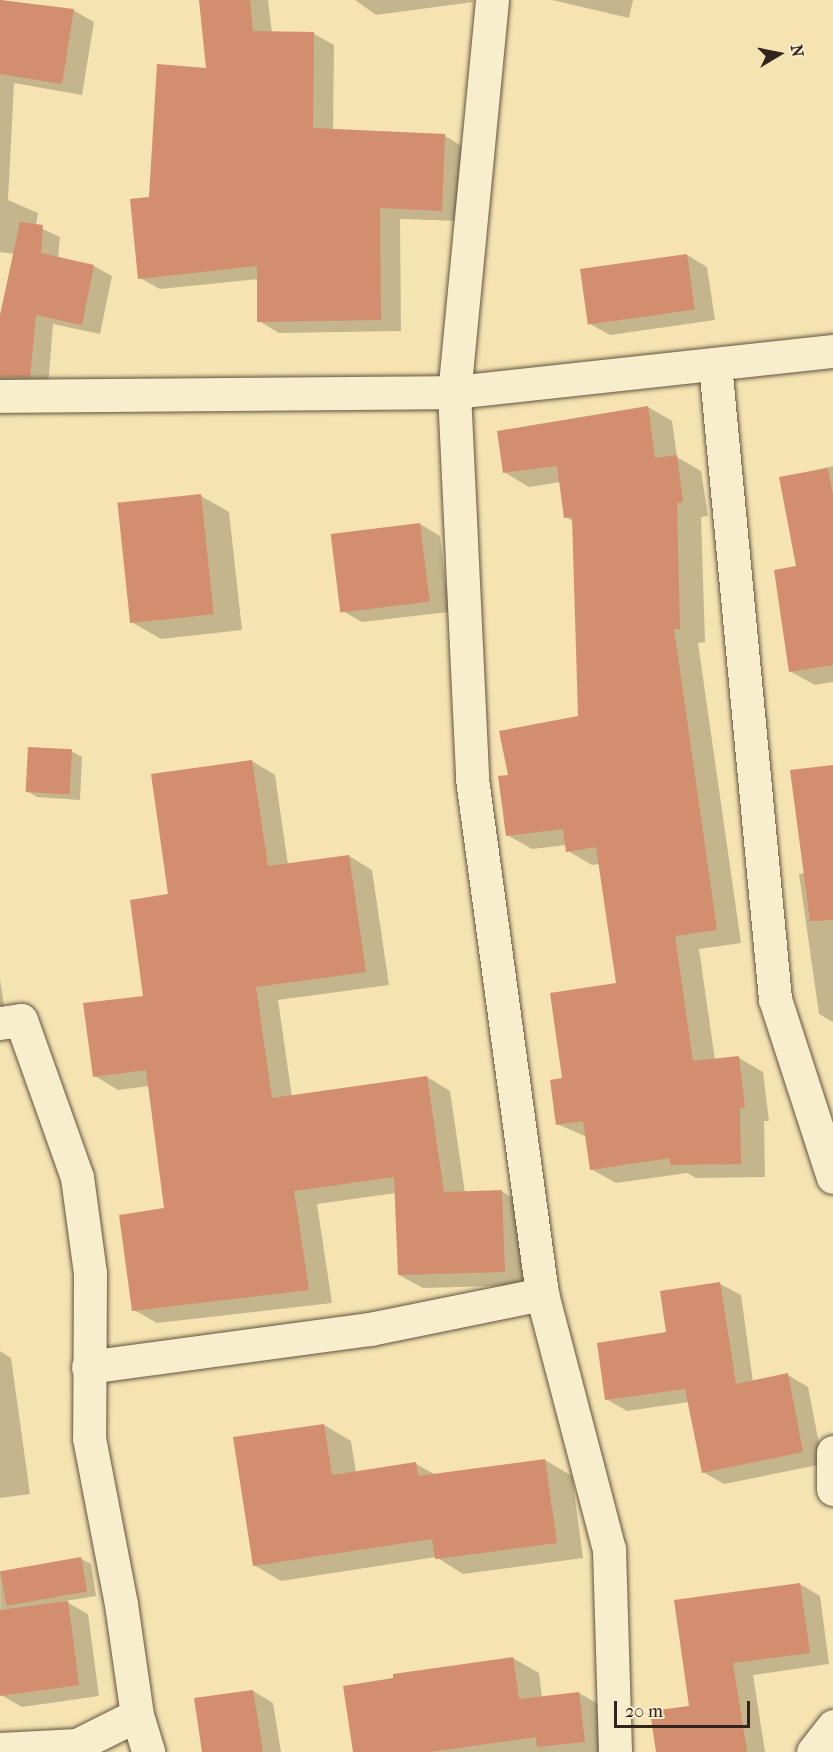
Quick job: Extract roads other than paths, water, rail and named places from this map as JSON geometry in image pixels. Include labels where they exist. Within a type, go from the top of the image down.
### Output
[{"type":"street","points":[[492,0],[454,392],[472,779],[542,1294],[609,1549],[615,1752]]},
{"type":"street","points":[[0,396],[454,392],[833,351]]},
{"type":"street","points":[[715,364],[775,999],[833,1177]]},
{"type":"street","points":[[0,1023],[21,1020],[76,1177],[90,1273],[89,1438],[121,1604],[137,1715],[148,1752]]},
{"type":"street","points":[[88,1367],[370,1329],[542,1294]]},
{"type":"street","points":[[833,1452],[833,1489]]},
{"type":"street","points":[[0,1749],[77,1745],[137,1715]]},
{"type":"street","points":[[813,1752],[833,1726]]}]
